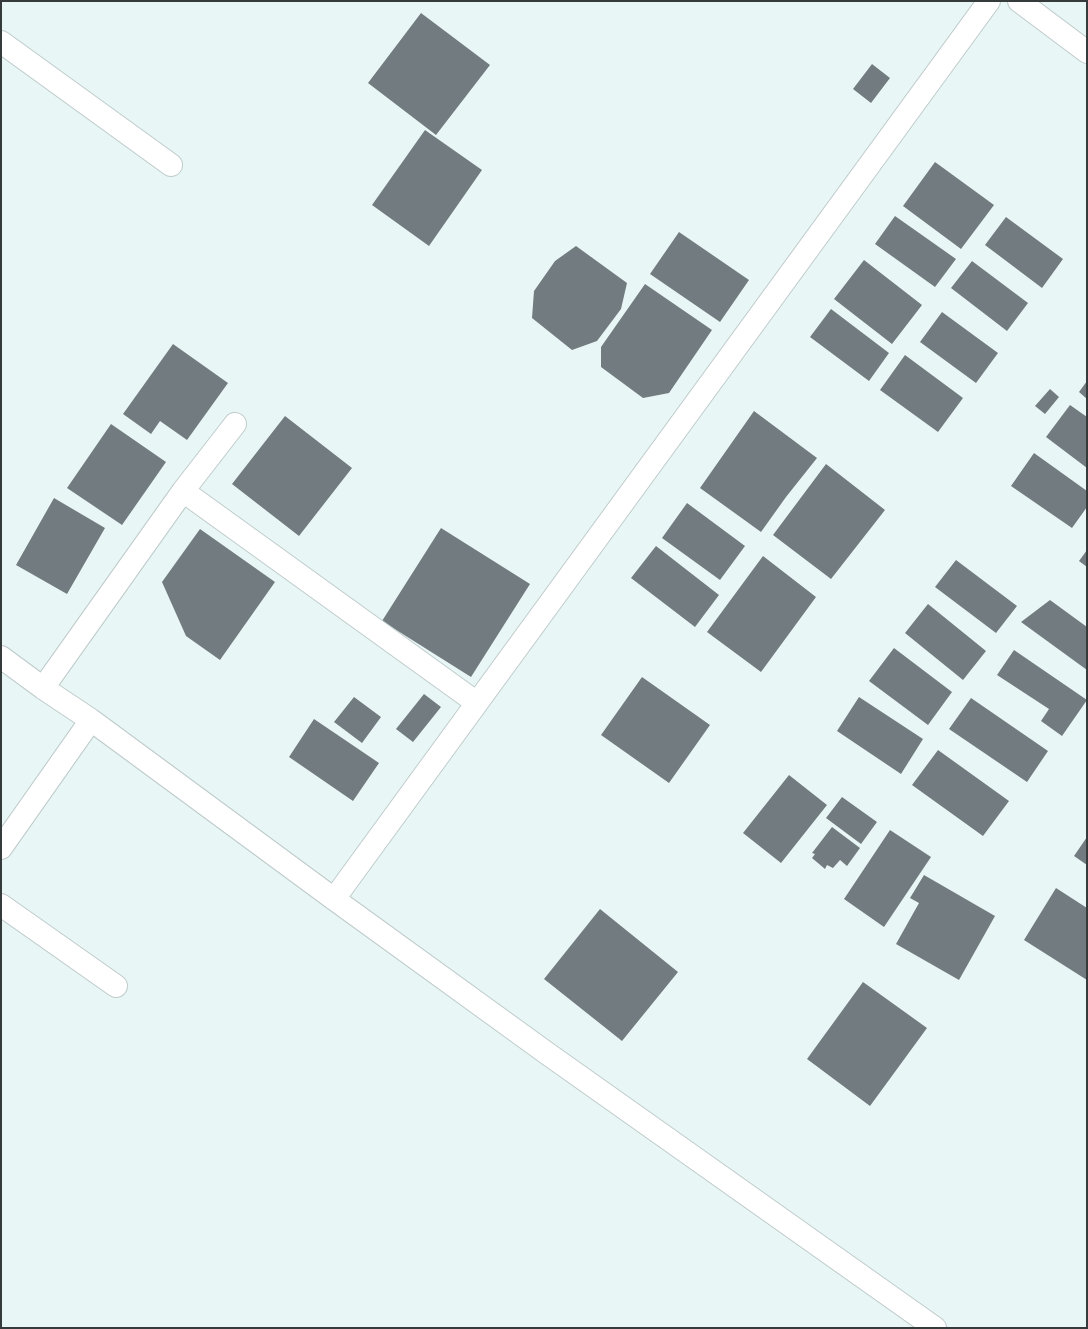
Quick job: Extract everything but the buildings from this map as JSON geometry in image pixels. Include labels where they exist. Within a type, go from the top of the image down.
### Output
[{"type":"street","points":[[334,899],[989,1]]},
{"type":"street","points":[[1019,1],[1087,52]]},
{"type":"street","points":[[1,42],[171,165]]},
{"type":"street","points":[[43,688],[183,492],[235,424]]},
{"type":"street","points":[[183,492],[476,703]]},
{"type":"street","points":[[1,657],[43,688],[91,720],[548,1054],[935,1328]]},
{"type":"street","points":[[1,848],[91,720]]},
{"type":"street","points":[[1,905],[116,986]]}]
